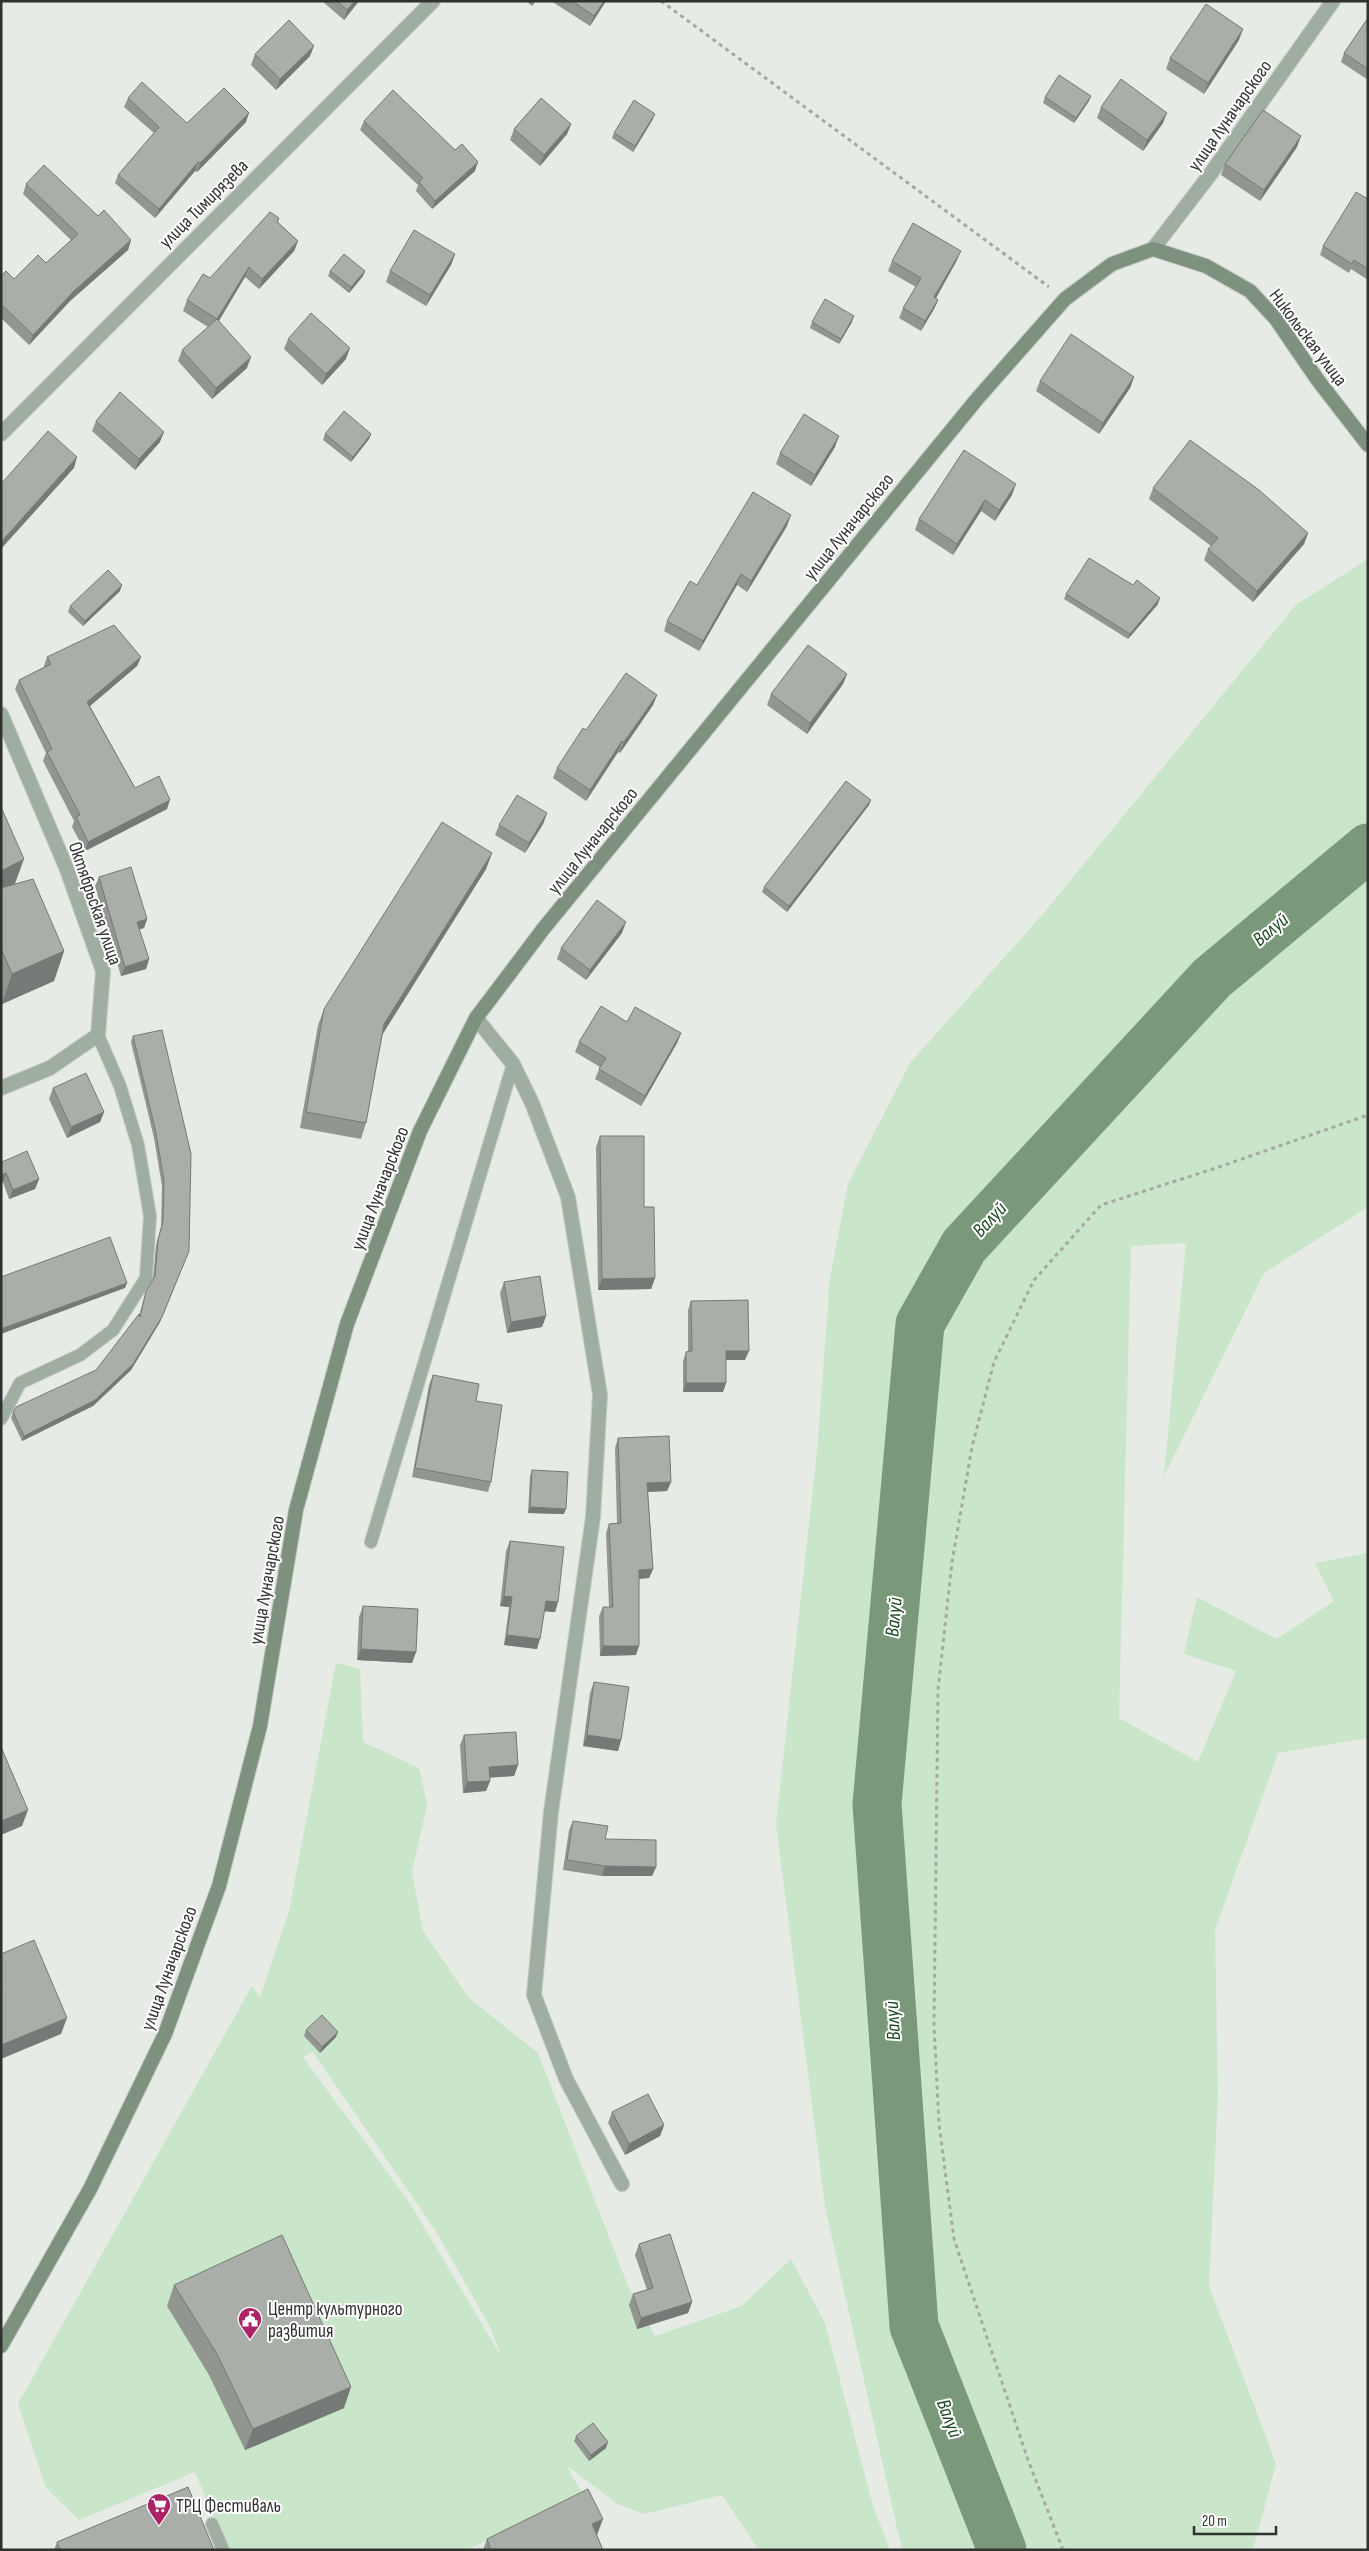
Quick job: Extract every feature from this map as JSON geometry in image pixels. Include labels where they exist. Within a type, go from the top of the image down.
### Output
[{"type":"main road","name":"улица Луначарского","points":[[1,2346],[90,2189],[165,2034],[219,1886],[260,1726],[296,1510],[346,1324],[420,1131],[476,1018],[550,920],[945,437],[1065,299],[1112,264],[1153,249]]},
{"type":"main road","name":"Никольская улица","points":[[1153,249],[1206,266],[1250,290],[1276,319],[1317,379],[1368,445]]},
{"type":"street","name":"улица Тимирязева","points":[[1,434],[433,1]]},
{"type":"street","name":"улица Луначарского","points":[[1153,249],[1209,176],[1333,1]]},
{"type":"street","name":"Октябрьская улица","points":[[1,714],[66,867],[103,971],[98,1035]]},
{"type":"street","points":[[476,1018],[513,1064],[532,1103],[568,1197],[600,1395],[593,1517],[551,1812],[534,1995],[566,2079],[622,2184]]},
{"type":"street","points":[[1,1088],[50,1068],[98,1035]]},
{"type":"lane","points":[[1,1419],[20,1383],[80,1354],[113,1330],[146,1278],[150,1216],[138,1145],[120,1086],[98,1035]]},
{"type":"lane","points":[[371,1542],[513,1064]]},
{"type":"lane","points":[[212,2524],[222,2550]]},
{"type":"path","points":[[661,1],[1065,299]]},
{"type":"path","points":[[1063,2550],[1028,2460],[954,2239],[939,2124],[934,2025],[938,1690],[952,1562],[972,1448],[994,1362],[1034,1280],[1101,1205],[1219,1167],[1368,1115]]},
{"type":"green space","points":[[1368,559],[1368,1207],[1264,1273],[1164,1476],[1186,1243],[1131,1246],[1119,1718],[1198,1762],[1236,1671],[1184,1654],[1197,1597],[1277,1639],[1334,1601],[1315,1563],[1368,1553],[1368,1738],[1278,1753],[1215,1930],[1218,2094],[1209,2286],[1276,2464],[1253,2550],[902,2550],[825,2206],[776,1824],[817,1452],[830,1278],[848,1184],[910,1063],[1043,914],[1296,605]]},
{"type":"green space","points":[[336,1663],[360,1669],[363,1742],[419,1768],[427,1805],[412,1872],[423,1931],[469,1998],[538,2053],[628,2286],[655,2336],[742,2306],[791,2259],[825,2323],[873,2506],[890,2550],[759,2550],[722,2495],[644,2514],[618,2504],[566,2465],[583,2495],[467,2550],[228,2550],[195,2472],[79,2520],[46,2488],[18,2404],[252,1986],[260,1997],[289,1911]],"holes":[[[313,2052],[437,2233],[491,2329],[501,2356],[409,2202],[303,2057]]]},
{"type":"building","points":[[337,1],[355,1],[347,10]]},
{"type":"building","points":[[572,1],[604,1],[594,16]]},
{"type":"building","points":[[1206,4],[1243,29],[1208,83],[1170,58]]},
{"type":"building","points":[[1368,18],[1368,69],[1344,53]]},
{"type":"building","points":[[289,20],[314,46],[280,79],[255,54]]},
{"type":"building","points":[[1059,75],[1091,96],[1076,118],[1045,97]]},
{"type":"building","points":[[1121,79],[1167,113],[1147,140],[1101,107]]},
{"type":"building","points":[[142,82],[187,123],[224,88],[249,113],[200,163],[198,162],[159,209],[118,175],[159,127],[128,98]]},
{"type":"building","points":[[393,90],[455,150],[462,144],[478,162],[435,201],[419,182],[423,178],[364,121]]},
{"type":"building","points":[[541,98],[571,124],[544,155],[514,129]]},
{"type":"building","points":[[634,100],[655,114],[635,146],[614,133]]},
{"type":"building","points":[[1263,110],[1301,136],[1264,190],[1225,164]]},
{"type":"building","points":[[44,165],[98,216],[104,210],[131,240],[74,291],[33,335],[1,304],[1,276],[6,271],[14,279],[38,255],[46,263],[78,234],[26,184]]},
{"type":"building","points":[[1356,192],[1368,199],[1368,269],[1354,260],[1352,264],[1323,246]]},
{"type":"building","points":[[270,212],[279,218],[277,222],[298,241],[262,279],[249,267],[217,319],[187,300],[203,274],[210,278]]},
{"type":"building","points":[[913,223],[961,251],[934,297],[938,300],[925,321],[903,308],[921,278],[892,261]]},
{"type":"building","points":[[414,230],[455,254],[430,295],[390,271]]},
{"type":"building","points":[[344,254],[365,271],[351,287],[330,271]]},
{"type":"building","points":[[825,299],[854,316],[841,339],[812,322]]},
{"type":"building","points":[[311,313],[350,348],[326,374],[288,339]]},
{"type":"building","points":[[217,319],[251,357],[216,388],[182,350]]},
{"type":"building","points":[[1071,334],[1134,377],[1103,423],[1040,381]]},
{"type":"building","points":[[120,392],[164,432],[139,459],[96,421]]},
{"type":"building","points":[[344,411],[371,434],[353,457],[325,434]]},
{"type":"building","points":[[804,414],[839,436],[815,475],[780,453]]},
{"type":"building","points":[[48,431],[77,457],[1,542],[1,484]]},
{"type":"building","points":[[1190,440],[1259,490],[1308,533],[1257,591],[1208,549],[1218,538],[1153,488]]},
{"type":"building","points":[[964,450],[1016,484],[999,510],[985,500],[957,544],[919,519]]},
{"type":"building","points":[[753,492],[791,515],[751,581],[741,574],[703,641],[667,621],[690,581],[697,585]]},
{"type":"building","points":[[1089,558],[1133,585],[1137,580],[1160,598],[1130,634],[1066,594]]},
{"type":"building","points":[[108,570],[122,585],[85,621],[70,606]]},
{"type":"building","points":[[114,625],[141,657],[87,702],[135,788],[159,776],[170,800],[88,842],[76,817],[80,815],[47,752],[52,749],[19,680],[51,664],[47,657]]},
{"type":"building","points":[[808,645],[847,674],[810,723],[771,694]]},
{"type":"building","points":[[626,673],[657,695],[624,742],[622,741],[590,790],[557,768],[583,728],[586,730]]},
{"type":"building","points":[[846,781],[871,800],[789,906],[764,887]]},
{"type":"building","points":[[517,795],[547,813],[529,843],[499,825]]},
{"type":"building","points":[[1,807],[24,859],[1,871]]},
{"type":"building","points":[[442,822],[492,853],[384,1024],[366,1123],[306,1112],[324,1009]]},
{"type":"building","points":[[131,867],[147,919],[137,922],[149,959],[125,967],[99,877]]},
{"type":"building","points":[[33,879],[64,951],[12,974],[1,949],[1,888]]},
{"type":"building","points":[[597,900],[626,922],[590,970],[561,948]]},
{"type":"building","points":[[601,1006],[627,1022],[635,1007],[681,1033],[645,1096],[599,1069],[606,1058],[579,1042]]},
{"type":"building","points":[[162,1030],[191,1154],[189,1251],[162,1317],[133,1364],[95,1400],[24,1436],[13,1412],[16,1407],[96,1370],[139,1314],[140,1317],[146,1291],[155,1276],[158,1240],[163,1221],[164,1181],[156,1133],[133,1036]]},
{"type":"building","points":[[86,1073],[104,1112],[71,1127],[53,1088]]},
{"type":"building","points":[[600,1136],[644,1136],[644,1207],[654,1207],[655,1278],[602,1279]]},
{"type":"building","points":[[27,1151],[39,1179],[13,1190],[6,1173],[1,1175],[1,1161]]},
{"type":"building","points":[[110,1237],[127,1283],[1,1329],[1,1277]]},
{"type":"building","points":[[540,1276],[546,1316],[511,1322],[504,1282]]},
{"type":"building","points":[[748,1300],[749,1351],[726,1351],[726,1383],[686,1383],[686,1352],[692,1351],[691,1301]]},
{"type":"building","points":[[433,1375],[479,1384],[476,1401],[502,1405],[491,1482],[415,1468]]},
{"type":"building","points":[[669,1436],[671,1482],[647,1483],[653,1569],[639,1570],[639,1646],[603,1646],[603,1607],[613,1607],[609,1524],[621,1523],[618,1438]]},
{"type":"building","points":[[532,1470],[568,1472],[566,1509],[530,1507]]},
{"type":"building","points":[[510,1541],[564,1547],[558,1602],[546,1601],[540,1639],[507,1635],[512,1597],[504,1596]]},
{"type":"building","points":[[363,1606],[418,1609],[416,1652],[361,1649]]},
{"type":"building","points":[[594,1682],[629,1687],[621,1740],[587,1735]]},
{"type":"building","points":[[516,1732],[518,1765],[489,1767],[490,1781],[467,1782],[464,1735]]},
{"type":"building","points":[[1,1747],[28,1810],[1,1821]]},
{"type":"building","points":[[573,1821],[608,1826],[605,1839],[656,1840],[656,1867],[605,1866],[567,1860]]},
{"type":"building","points":[[34,1940],[67,2018],[1,2045],[1,1954]]},
{"type":"building","points":[[322,2015],[338,2032],[322,2047],[306,2030]]},
{"type":"building","points":[[648,2094],[664,2125],[629,2144],[612,2112]]},
{"type":"building","points":[[670,2234],[692,2302],[641,2318],[633,2294],[653,2288],[639,2244]]},
{"type":"building","name":"Центр культурного развития","points":[[282,2235],[351,2387],[253,2429],[217,2354],[174,2285]]},
{"type":"building","points":[[593,2423],[608,2442],[591,2455],[576,2436]]},
{"type":"building","points":[[188,2487],[214,2550],[60,2550],[57,2542]]},
{"type":"building","points":[[588,2489],[603,2519],[592,2524],[603,2550],[491,2550],[487,2539]]},
{"type":"waterway","name":"Валуй","points":[[1002,2550],[914,2326],[877,1804],[920,1324],[964,1246],[1212,978],[1368,848]]},
{"type":"place","name":"Центр культурного развития","points":[[250,2340]]},
{"type":"place","name":"ТРЦ Фестиваль","points":[[159,2526]]}]
